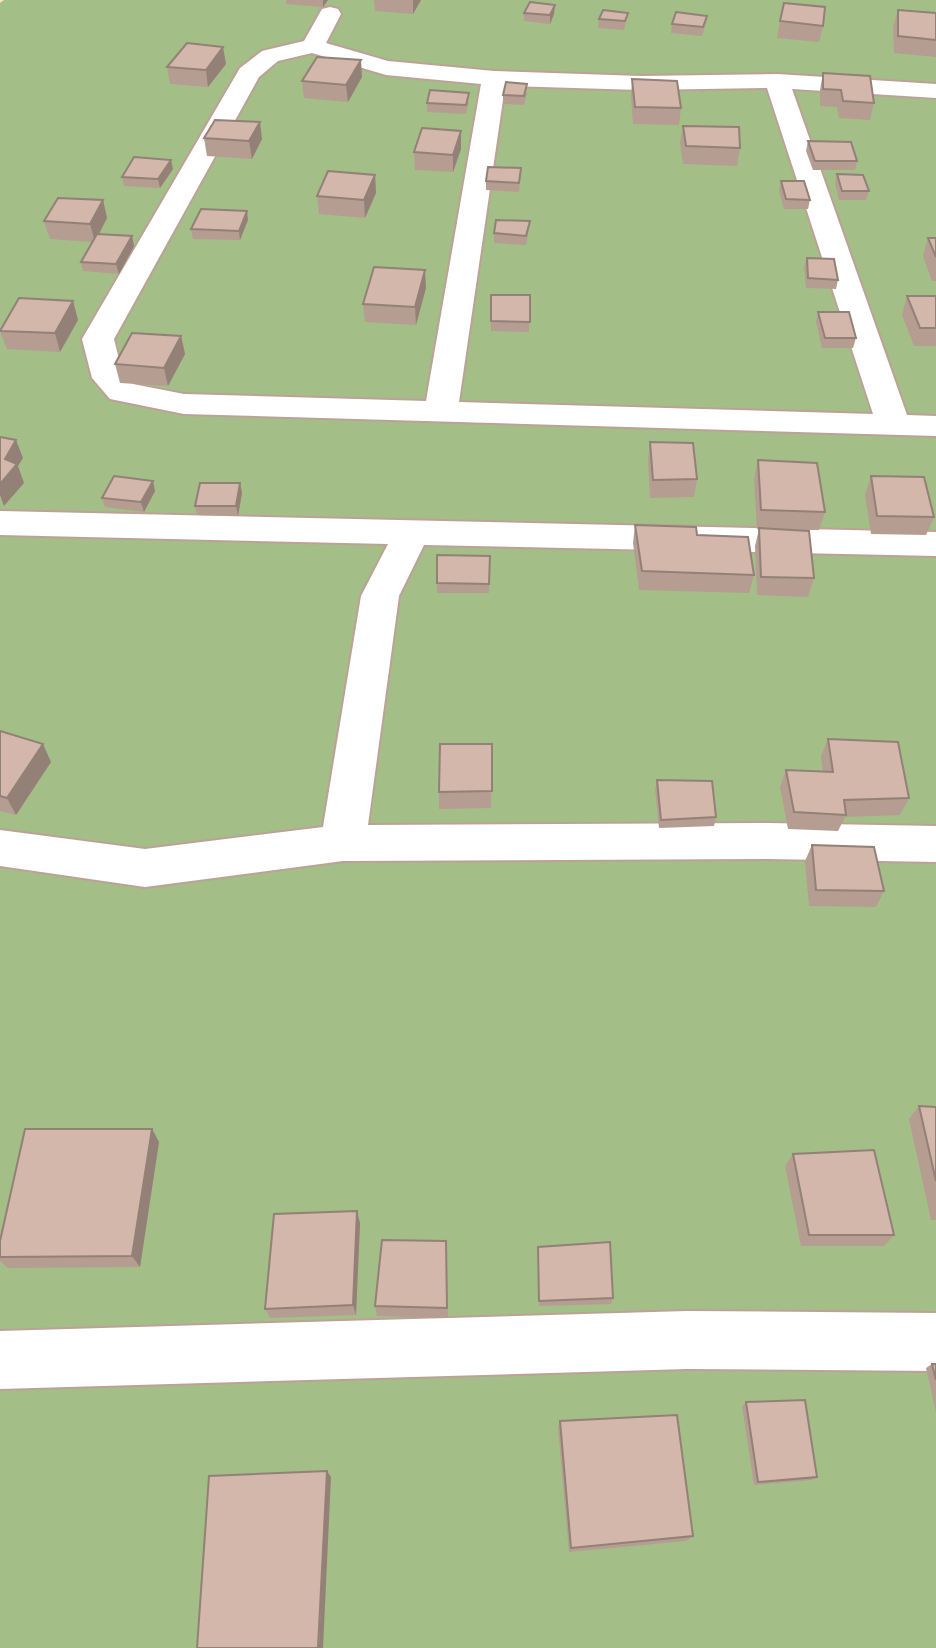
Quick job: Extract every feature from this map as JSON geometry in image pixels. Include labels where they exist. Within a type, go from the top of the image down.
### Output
[{"type":"street","points":[[313,46],[330,14]]},
{"type":"street","points":[[936,91],[777,81],[641,83],[494,78],[386,68],[313,46],[270,56],[249,73],[98,339],[108,378],[122,392],[184,404],[936,426]]},
{"type":"street","points":[[441,412],[494,78]]},
{"type":"street","points":[[777,81],[894,426]]},
{"type":"street","points":[[0,523],[936,544]]},
{"type":"street","points":[[343,843],[380,596],[412,532]]},
{"type":"street","points":[[0,848],[145,868],[343,843],[768,841],[936,844]]},
{"type":"street","points":[[0,1360],[687,1340],[936,1342]]},
{"type":"green space","points":[[4,0],[936,0],[936,1648],[0,1648],[0,3]]},
{"type":"building","points":[[530,2],[555,5],[550,15],[524,13]]},
{"type":"building","points":[[784,3],[825,7],[823,26],[780,21]]},
{"type":"building","points":[[603,10],[628,13],[625,21],[599,19]]},
{"type":"building","points":[[898,10],[936,13],[936,40],[898,36]]},
{"type":"building","points":[[676,12],[707,16],[703,27],[672,24]]},
{"type":"building","points":[[187,43],[223,47],[206,70],[167,67]]},
{"type":"building","points":[[317,57],[361,60],[346,85],[302,81]]},
{"type":"building","points":[[823,73],[870,76],[874,103],[843,101],[841,90],[823,89]]},
{"type":"building","points":[[632,79],[677,81],[681,108],[635,107]]},
{"type":"building","points":[[506,82],[527,84],[524,96],[503,95]]},
{"type":"building","points":[[430,90],[469,93],[466,105],[427,103]]},
{"type":"building","points":[[215,120],[260,122],[249,141],[204,138]]},
{"type":"building","points":[[683,126],[739,127],[740,148],[686,146]]},
{"type":"building","points":[[422,128],[461,131],[453,155],[414,152]]},
{"type":"building","points":[[808,141],[851,142],[857,161],[815,161]]},
{"type":"building","points":[[134,157],[171,160],[158,179],[122,177]]},
{"type":"building","points":[[488,167],[521,168],[519,183],[486,181]]},
{"type":"building","points":[[328,171],[375,175],[364,200],[317,196]]},
{"type":"building","points":[[837,174],[863,175],[869,191],[842,191]]},
{"type":"building","points":[[781,181],[804,181],[810,200],[786,199]]},
{"type":"building","points":[[58,198],[103,200],[90,224],[44,221]]},
{"type":"building","points":[[201,209],[247,211],[239,231],[191,229]]},
{"type":"building","points":[[496,220],[530,221],[526,236],[494,233]]},
{"type":"building","points":[[97,234],[132,236],[116,264],[81,262]]},
{"type":"building","points":[[928,238],[936,238],[936,257]]},
{"type":"building","points":[[807,258],[834,259],[838,280],[808,278]]},
{"type":"building","points":[[374,267],[425,270],[415,307],[363,304]]},
{"type":"building","points":[[491,295],[530,295],[530,322],[491,321]]},
{"type":"building","points":[[907,296],[936,296],[936,328],[920,328]]},
{"type":"building","points":[[19,298],[73,301],[55,333],[0,331]]},
{"type":"building","points":[[818,312],[849,312],[856,338],[825,338]]},
{"type":"building","points":[[132,333],[181,336],[164,368],[115,364]]},
{"type":"building","points":[[0,437],[16,440],[5,459],[17,464],[0,484]]},
{"type":"building","points":[[650,442],[693,443],[697,479],[653,480]]},
{"type":"building","points":[[758,460],[817,463],[825,512],[761,510]]},
{"type":"building","points":[[114,476],[153,481],[141,502],[102,498]]},
{"type":"building","points":[[871,476],[924,477],[934,517],[877,516]]},
{"type":"building","points":[[200,483],[240,483],[236,506],[195,506]]},
{"type":"building","points":[[635,525],[696,527],[697,535],[748,537],[754,575],[642,571]]},
{"type":"building","points":[[759,528],[809,531],[814,578],[761,577]]},
{"type":"building","points":[[437,555],[490,556],[489,584],[437,583]]},
{"type":"building","points":[[0,731],[43,744],[7,798],[0,796]]},
{"type":"building","points":[[828,739],[898,742],[909,798],[844,800],[846,815],[794,812],[786,770],[833,772]]},
{"type":"building","points":[[440,744],[492,744],[492,791],[439,792]]},
{"type":"building","points":[[657,780],[712,781],[716,817],[661,820]]},
{"type":"building","points":[[812,845],[874,847],[884,891],[816,890]]},
{"type":"building","points":[[919,1106],[936,1107],[936,1181]]},
{"type":"building","points":[[25,1129],[152,1129],[132,1256],[0,1257],[0,1241]]},
{"type":"building","points":[[874,1150],[894,1235],[809,1235],[793,1154]]},
{"type":"building","points":[[357,1211],[353,1305],[265,1309],[274,1214]]},
{"type":"building","points":[[382,1240],[446,1241],[447,1308],[375,1306]]},
{"type":"building","points":[[610,1242],[613,1298],[539,1301],[538,1247]]},
{"type":"building","points":[[805,1400],[817,1477],[758,1482],[746,1402]]},
{"type":"building","points":[[677,1415],[693,1536],[571,1548],[560,1421]]},
{"type":"building","points":[[327,1471],[318,1648],[197,1648],[209,1476]]}]
